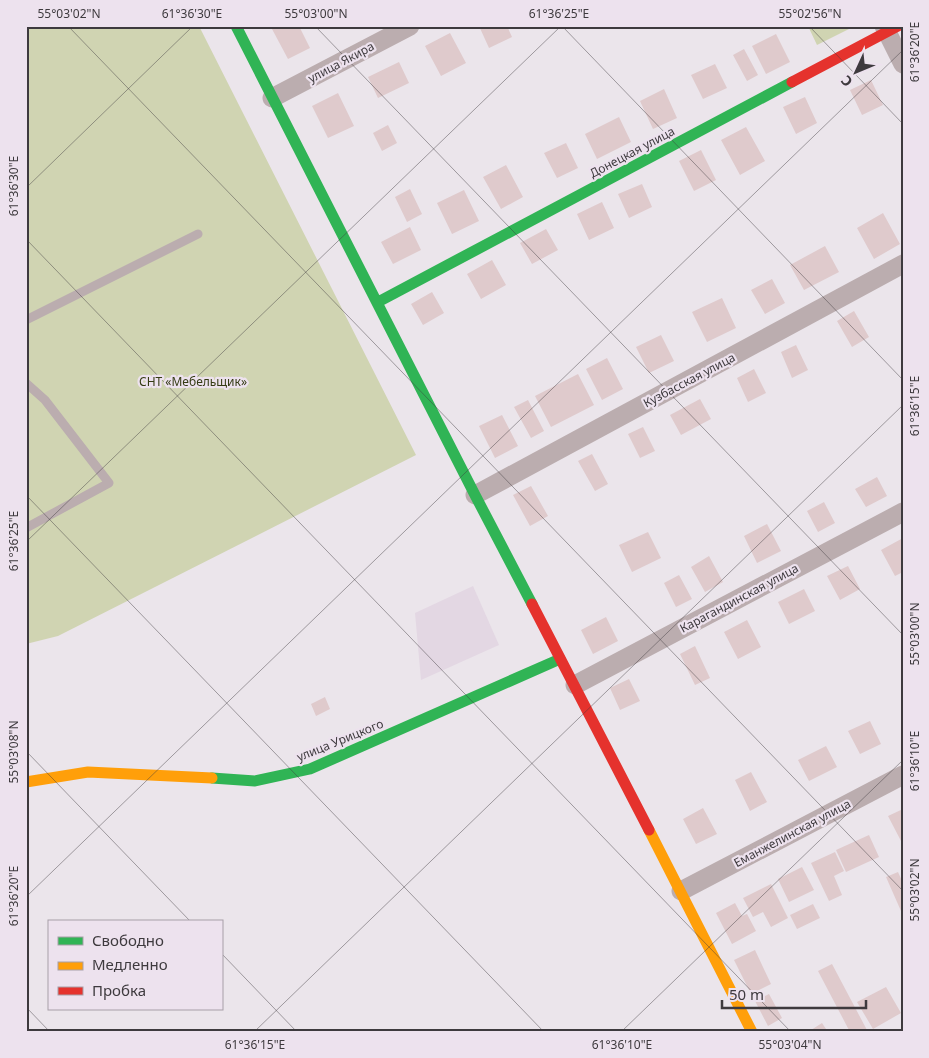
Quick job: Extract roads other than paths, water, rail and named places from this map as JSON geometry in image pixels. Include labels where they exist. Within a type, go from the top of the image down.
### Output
[{"type":"street","points":[[236,26],[752,1032]]},
{"type":"street","name":"улица Якира","points":[[272,98],[410,26]]},
{"type":"street","points":[[890,28],[903,64]]},
{"type":"street","name":"Донецкая улица","points":[[378,302],[890,28]]},
{"type":"street","name":"Кузбасская улица","points":[[475,495],[903,264]]},
{"type":"street","name":"Карагандинская улица","points":[[575,685],[903,512]]},
{"type":"street","name":"улица Урицкого","points":[[26,782],[88,772],[255,781],[310,769],[560,659]]},
{"type":"street","name":"Еманжелинская улица","points":[[681,891],[903,775]]},
{"type":"lane","points":[[26,320],[198,234]]},
{"type":"lane","points":[[26,383],[45,400],[109,483],[26,528]]},
{"type":"park label","name":"СНТ «Мебельщик»","points":[[193,381]]}]
